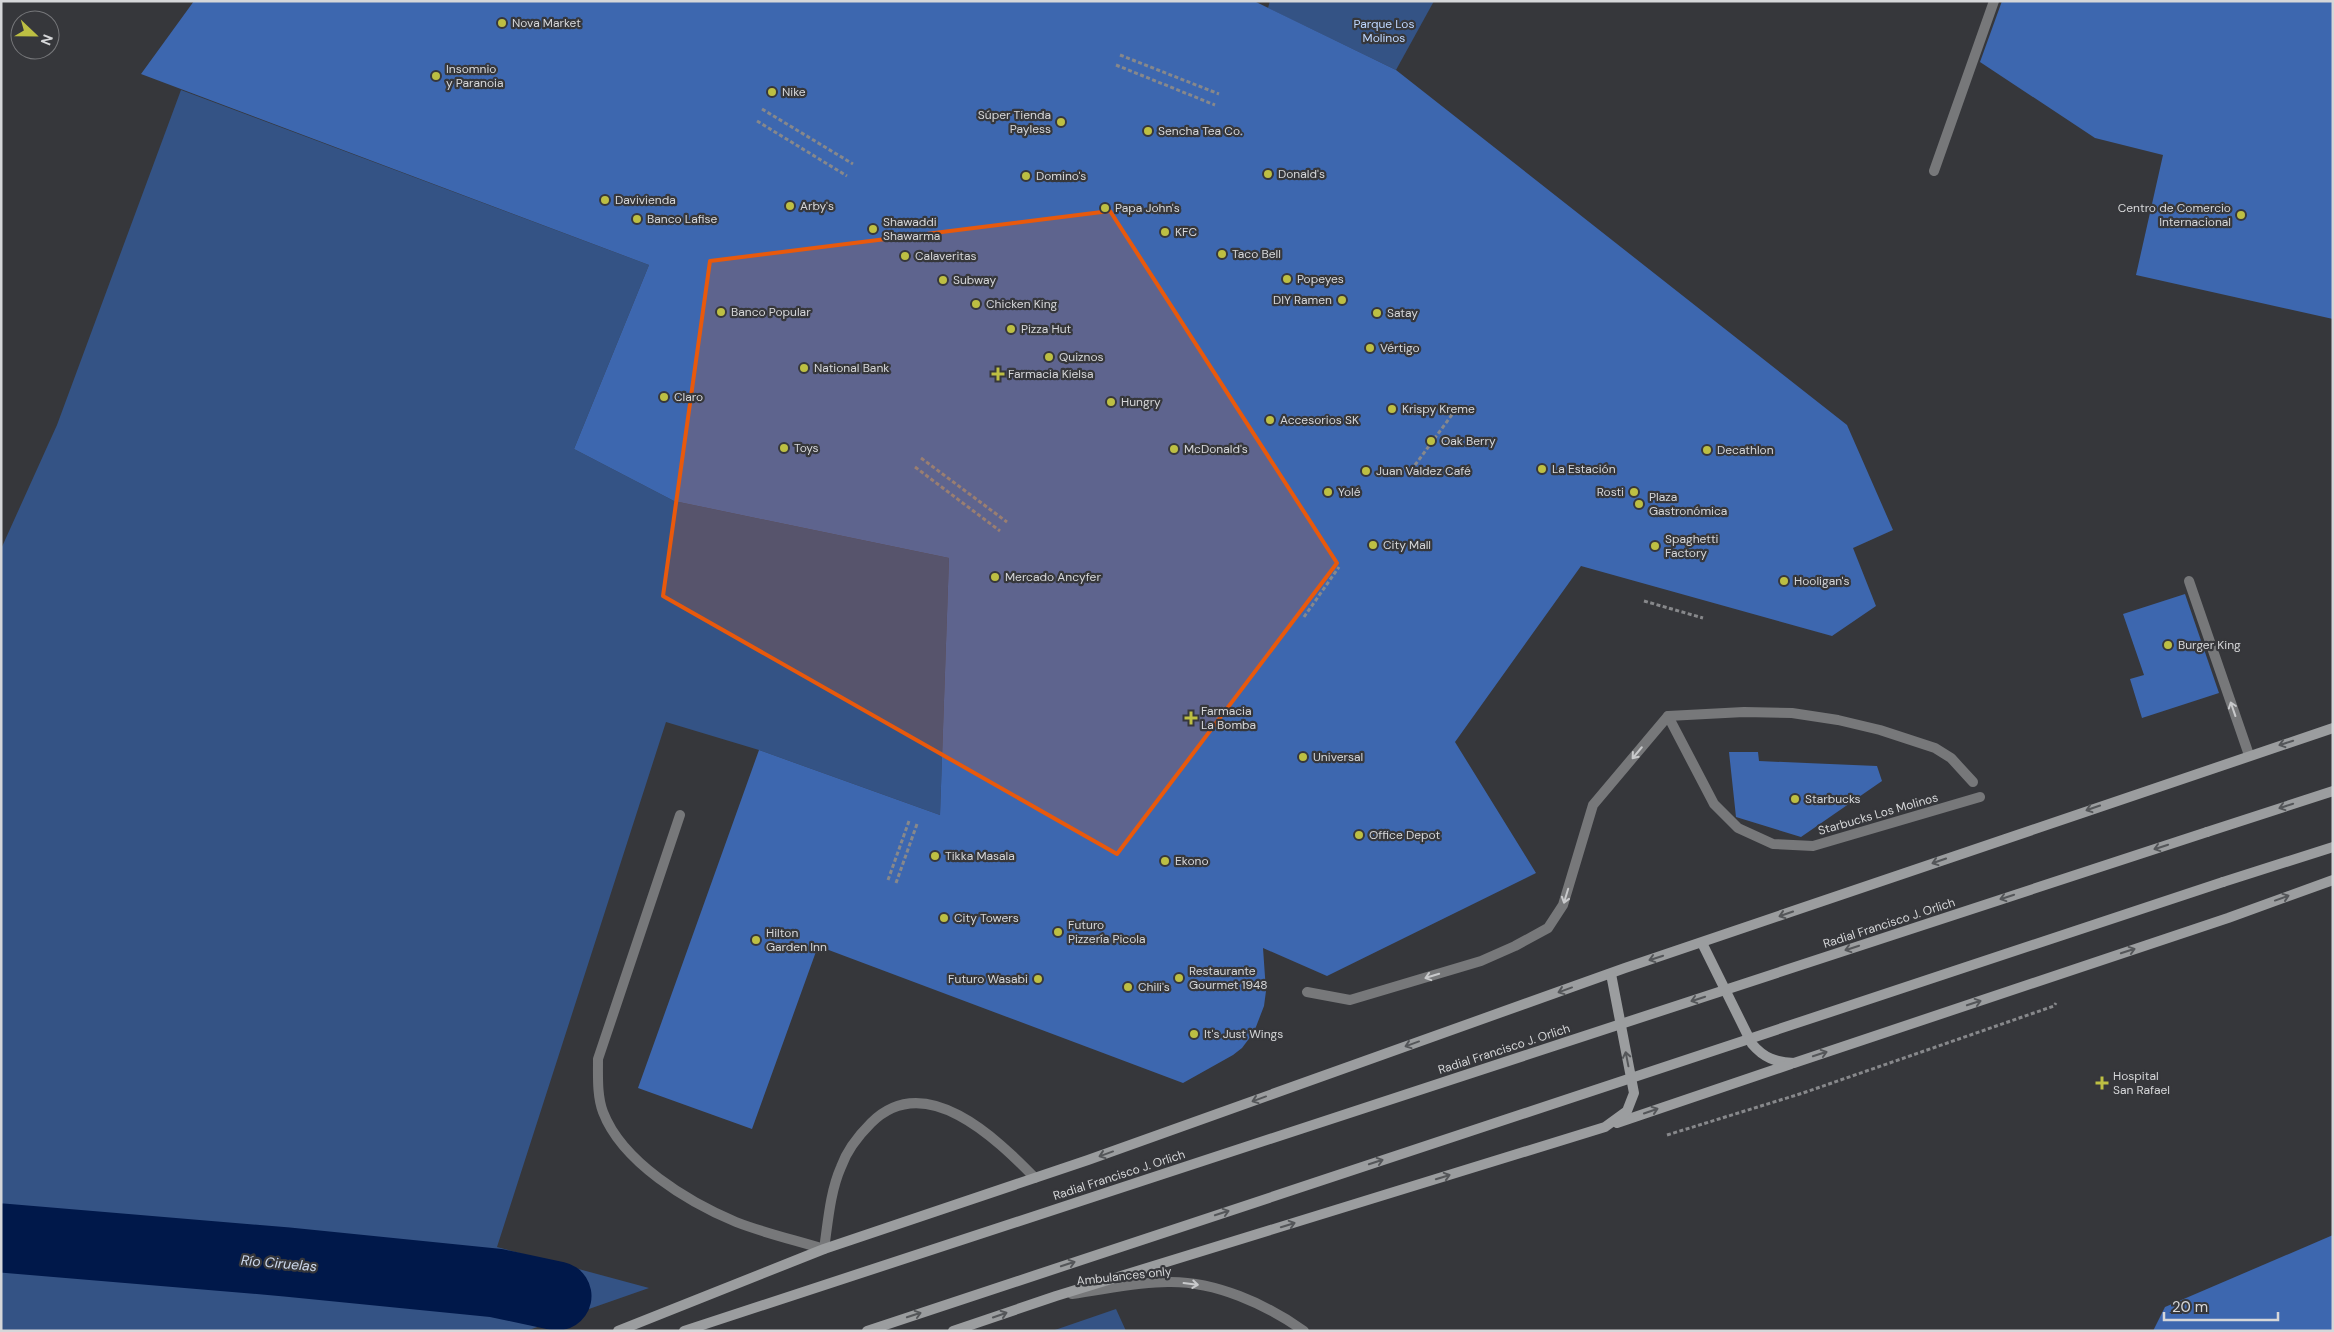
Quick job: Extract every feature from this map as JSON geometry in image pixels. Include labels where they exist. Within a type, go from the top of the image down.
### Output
[{"type":"main road","points":[[618,1331],[824,1249],[1035,1178],[1611,974],[2249,755],[2333,728]]},
{"type":"main road","name":"Radial Francisco J. Orlich","points":[[684,1331],[2333,791]]},
{"type":"main road","points":[[867,1331],[2333,847]]},
{"type":"main road","points":[[953,1331],[1056,1296],[1604,1127],[2228,918],[2333,880]]},
{"type":"main road","points":[[1702,943],[1752,1044],[1761,1054],[1769,1059],[1794,1063]]},
{"type":"main road","points":[[1604,1127],[1627,1111],[1634,1093],[1611,974]]},
{"type":"lane","points":[[1934,171],[1994,1]]},
{"type":"lane","points":[[2189,581],[2249,755]]},
{"type":"lane","points":[[1307,992],[1350,1000],[1481,961],[1515,946],[1548,928],[1563,905],[1593,805],[1668,716],[1744,712],[1792,713],[1838,720],[1880,730],[1935,748],[1951,758],[1973,782]]},
{"type":"lane","name":"Starbucks Los Molinos","points":[[1668,716],[1714,804],[1738,828],[1772,844],[1813,846],[1980,797]]},
{"type":"lane","points":[[680,815],[598,1060],[597,1084],[603,1112],[619,1142],[679,1192],[736,1222],[824,1249],[831,1202],[841,1166],[859,1135],[880,1114],[905,1102],[936,1106],[969,1120],[1001,1144],[1035,1178]]},
{"type":"lane","name":"Ambulances only","points":[[1056,1296],[1167,1282],[1194,1284],[1230,1292],[1285,1317],[1304,1331]]},
{"type":"path","points":[[1120,55],[1219,94]]},
{"type":"path","points":[[1116,65],[1215,105]]},
{"type":"path","points":[[762,109],[852,164]]},
{"type":"path","points":[[756,121],[847,176]]},
{"type":"path","points":[[1415,465],[1454,412]]},
{"type":"path","points":[[922,458],[1007,522]]},
{"type":"path","points":[[915,467],[1000,531]]},
{"type":"path","points":[[1304,617],[1339,567]]},
{"type":"path","points":[[1644,601],[1703,618]]},
{"type":"path","points":[[888,880],[909,821]]},
{"type":"path","points":[[896,882],[918,824]]},
{"type":"highlighted area","points":[[1110,211],[1337,563],[1117,854],[663,596],[710,261]]},
{"type":"green space","name":"Parque Los Molinos","points":[[1270,1],[1434,1],[1396,70],[1268,8]]},
{"type":"green space","points":[[181,90],[649,265],[574,449],[674,501],[949,558],[940,815],[759,750],[666,722],[497,1247],[649,1288],[526,1331],[1,1331],[1,549],[57,425]]},
{"type":"green space","points":[[1116,1309],[1126,1331],[1052,1331]]},
{"type":"building","name":"City Mall","points":[[194,1],[1254,1],[1396,70],[1847,425],[1893,530],[1853,548],[1876,606],[1832,636],[1581,566],[1455,742],[1536,873],[1327,976],[1263,948],[1266,991],[1264,1006],[1254,1032],[1242,1048],[1233,1055],[1183,1083],[818,946],[752,1129],[638,1088],[759,750],[940,815],[949,558],[674,501],[574,449],[649,265],[141,74]]},
{"type":"building","name":"Centro de Comercio Internacional","points":[[2002,1],[2333,1],[2333,319],[2136,275],[2163,155],[2095,138],[1980,62]]},
{"type":"building","name":"Burger King","points":[[2185,594],[2219,693],[2142,718],[2130,679],[2144,675],[2123,614]]},
{"type":"building","name":"Starbucks","points":[[1729,752],[1758,752],[1759,761],[1877,766],[1882,781],[1801,837],[1736,817]]},
{"type":"building","points":[[2333,1235],[2333,1331],[2153,1331],[2165,1307]]},
{"type":"waterway","name":"Río Ciruelas","points":[[1,1238],[287,1262],[496,1283],[557,1296]]},
{"type":"place","name":"Nova Market","points":[[502,23]]},
{"type":"place","name":"Insomnio y Paranoia","points":[[436,76]]},
{"type":"place","name":"Nike","points":[[772,92]]},
{"type":"place","name":"Súper Tienda Payless","points":[[1061,122]]},
{"type":"place","name":"Sencha Tea Co.","points":[[1148,131]]},
{"type":"place","name":"Donald's","points":[[1268,174]]},
{"type":"place","name":"Domino's","points":[[1026,176]]},
{"type":"place","name":"Davivienda","points":[[605,200]]},
{"type":"place","name":"Arby's","points":[[790,206]]},
{"type":"place","name":"Papa John's","points":[[1105,208]]},
{"type":"place","name":"Centro de Comercio Internacional","points":[[2241,215]]},
{"type":"place","name":"Banco Lafise","points":[[637,219]]},
{"type":"place","name":"Shawaddi Shawarma","points":[[873,229]]},
{"type":"place","name":"KFC","points":[[1165,232]]},
{"type":"place","name":"Taco Bell","points":[[1222,254]]},
{"type":"place","name":"Calaveritas","points":[[905,256]]},
{"type":"place","name":"Popeyes","points":[[1287,279]]},
{"type":"place","name":"Subway","points":[[943,280]]},
{"type":"place","name":"DIY Ramen","points":[[1342,300]]},
{"type":"place","name":"Chicken King","points":[[976,304]]},
{"type":"place","name":"Banco Popular","points":[[721,312]]},
{"type":"place","name":"Satay","points":[[1377,313]]},
{"type":"place","name":"Pizza Hut","points":[[1011,329]]},
{"type":"place","name":"Vértigo","points":[[1370,348]]},
{"type":"place","name":"Quiznos","points":[[1049,357]]},
{"type":"place","name":"National Bank","points":[[804,368]]},
{"type":"place","name":"Farmacia Kielsa","points":[[998,374]]},
{"type":"place","name":"Claro","points":[[664,397]]},
{"type":"place","name":"Hungry","points":[[1111,402]]},
{"type":"place","name":"Krispy Kreme","points":[[1392,409]]},
{"type":"place","name":"Accesorios SK","points":[[1270,420]]},
{"type":"place","name":"Oak Berry","points":[[1431,441]]},
{"type":"place","name":"Toys","points":[[784,448]]},
{"type":"place","name":"McDonald's","points":[[1174,449]]},
{"type":"place","name":"Decathlon","points":[[1707,450]]},
{"type":"place","name":"La Estación","points":[[1542,469]]},
{"type":"place","name":"Juan Valdez Café","points":[[1366,471]]},
{"type":"place","name":"Yolé","points":[[1328,492]]},
{"type":"place","name":"Rosti","points":[[1634,492]]},
{"type":"place","name":"Plaza Gastronómica","points":[[1639,504]]},
{"type":"place","name":"City Mall","points":[[1373,545]]},
{"type":"place","name":"Spaghetti Factory","points":[[1655,546]]},
{"type":"place","name":"Mercado Ancyfer","points":[[995,577]]},
{"type":"place","name":"Hooligan's","points":[[1784,581]]},
{"type":"place","name":"Burger King","points":[[2168,645]]},
{"type":"place","name":"Farmacia La Bomba","points":[[1191,718]]},
{"type":"place","name":"Universal","points":[[1303,757]]},
{"type":"place","name":"Starbucks","points":[[1795,799]]},
{"type":"place","name":"Office Depot","points":[[1359,835]]},
{"type":"place","name":"Tikka Masala","points":[[935,856]]},
{"type":"place","name":"Ekono","points":[[1165,861]]},
{"type":"place","name":"City Towers","points":[[944,918]]},
{"type":"place","name":"Futuro Pizzería Picola","points":[[1058,932]]},
{"type":"place","name":"Hilton Garden Inn","points":[[756,940]]},
{"type":"place","name":"Restaurante Gourmet 1948","points":[[1179,978]]},
{"type":"place","name":"Futuro Wasabi","points":[[1038,979]]},
{"type":"place","name":"Chili's","points":[[1128,987]]},
{"type":"place","name":"It's Just Wings","points":[[1194,1034]]},
{"type":"place","name":"Hospital San Rafael","points":[[2102,1083]]}]
